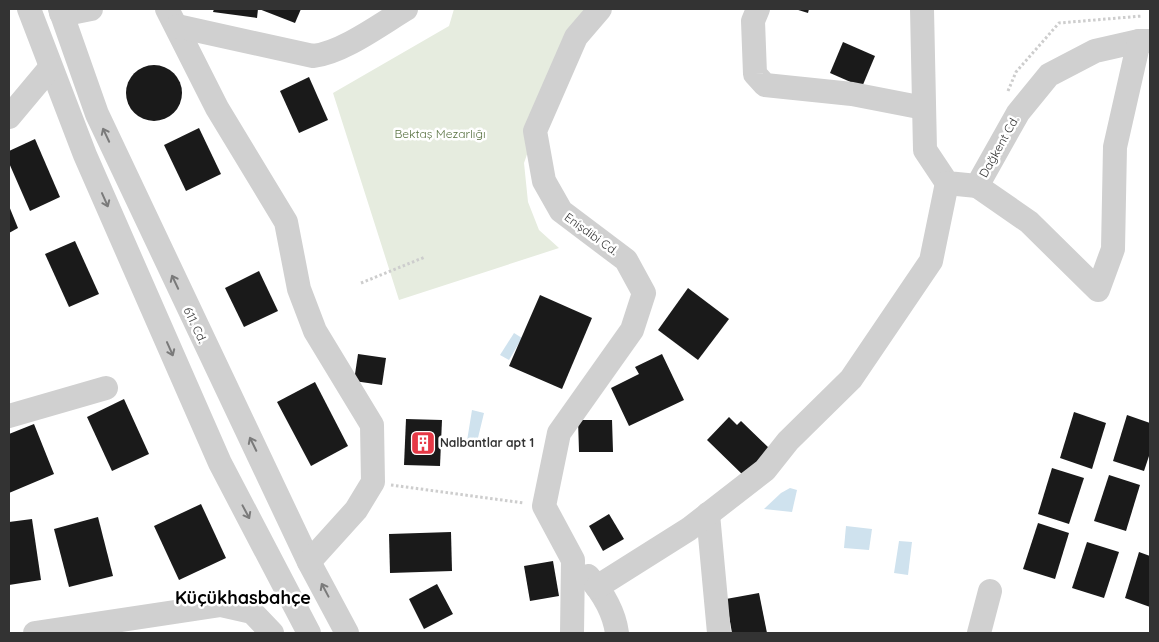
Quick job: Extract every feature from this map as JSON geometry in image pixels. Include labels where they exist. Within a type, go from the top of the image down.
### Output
[{"type":"street","points":[[29,9],[50,68],[89,164],[220,463],[309,633]]},
{"type":"street","points":[[60,11],[71,13],[91,9]]},
{"type":"street","points":[[172,17],[313,56],[325,55],[338,49],[406,9]]},
{"type":"street","name":"Enişdibi Cd.","points":[[544,506],[558,432],[632,330],[644,293],[626,260],[561,211],[544,181],[535,131],[576,37],[600,9]]},
{"type":"street","points":[[758,9],[753,21],[755,74],[765,85],[852,94],[924,108]]},
{"type":"street","points":[[597,587],[689,529],[765,470],[788,441],[851,379],[931,261],[947,183],[925,150],[922,9]]},
{"type":"street","name":"611. Cd.","points":[[60,11],[97,114],[309,562],[348,633]]},
{"type":"street","points":[[172,17],[217,108],[286,222],[299,288],[315,331],[372,425],[373,482],[356,510],[309,562]]},
{"type":"street","points":[[977,186],[1029,222],[1098,290],[1113,248],[1115,147],[1145,41]]},
{"type":"street","name":"Dağkent Cd.","points":[[947,183],[977,186],[1018,112],[1049,75],[1095,51],[1145,41]]},
{"type":"street","points":[[9,117],[50,68]]},
{"type":"street","points":[[9,416],[106,388]]},
{"type":"street","points":[[544,506],[574,560],[597,587],[615,616],[617,633]]},
{"type":"street","points":[[708,514],[719,633]]},
{"type":"street","points":[[572,633],[574,560]]},
{"type":"street","points":[[283,583],[286,633]]},
{"type":"street","points":[[978,633],[990,591]]},
{"type":"street","points":[[35,633],[221,605],[252,612],[272,633]]},
{"type":"path","points":[[361,282],[425,257]]},
{"type":"path","points":[[373,482],[544,506]]},
{"type":"green space","name":"Bektaş Mezarlığı","points":[[454,9],[605,9],[550,88],[524,163],[528,202],[539,230],[559,248],[399,300],[333,93],[449,26]]},
{"type":"water","points":[[514,333],[522,338],[509,360],[500,355]]},
{"type":"water","points":[[472,410],[484,413],[477,442],[472,441],[471,448],[466,447]]},
{"type":"water","points":[[790,488],[797,490],[792,512],[764,509],[781,493]]},
{"type":"water","points":[[846,526],[872,529],[869,550],[844,548]]},
{"type":"water","points":[[899,541],[912,542],[908,575],[894,573]]},
{"type":"building","points":[[214,9],[258,9],[257,18],[213,12]]},
{"type":"building","points":[[259,9],[301,9],[295,23]]},
{"type":"building","points":[[795,9],[809,9],[808,13]]},
{"type":"building","points":[[843,42],[875,56],[862,87],[830,73]]},
{"type":"building","points":[[154,65],[165,67],[174,73],[180,82],[182,93],[180,104],[174,113],[165,119],[154,121],[143,119],[134,113],[128,104],[126,93],[128,82],[134,73],[143,67]]},
{"type":"building","points":[[309,77],[328,120],[299,133],[280,91]]},
{"type":"building","points":[[199,128],[221,174],[186,191],[164,145]]},
{"type":"building","points":[[35,139],[60,197],[30,211],[9,163],[9,151]]},
{"type":"building","points":[[9,206],[18,228],[9,233]]},
{"type":"building","points":[[75,241],[99,294],[69,307],[45,254]]},
{"type":"building","points":[[259,271],[278,311],[244,327],[225,288]]},
{"type":"building","points":[[688,288],[729,319],[698,360],[658,330]]},
{"type":"building","points":[[540,295],[592,318],[562,389],[509,366]]},
{"type":"building","points":[[358,354],[386,358],[382,385],[354,381]]},
{"type":"building","points":[[662,354],[684,400],[629,426],[611,388],[639,374],[635,367]]},
{"type":"building","points":[[315,382],[348,446],[311,466],[277,402]]},
{"type":"building","points":[[124,399],[149,454],[112,471],[87,417]]},
{"type":"building","points":[[1074,412],[1106,423],[1092,469],[1060,458]]},
{"type":"building","points":[[1127,415],[1150,423],[1150,453],[1144,471],[1113,461]]},
{"type":"building","points":[[729,417],[737,425],[741,421],[771,450],[745,477],[707,440]]},
{"type":"building","name":"Nalbantlar apt 1","points":[[406,419],[442,420],[440,466],[404,465]]},
{"type":"building","points":[[578,420],[612,420],[613,452],[579,452]]},
{"type":"building","points":[[34,424],[54,474],[9,493],[9,434]]},
{"type":"building","points":[[1052,468],[1084,478],[1069,524],[1038,514]]},
{"type":"building","points":[[1109,475],[1140,485],[1126,531],[1094,521]]},
{"type":"building","points":[[201,504],[226,558],[179,580],[154,526]]},
{"type":"building","points":[[609,514],[624,539],[603,551],[589,526]]},
{"type":"building","points":[[98,517],[113,576],[69,587],[54,529]]},
{"type":"building","points":[[32,519],[41,580],[9,585],[9,522]]},
{"type":"building","points":[[1038,523],[1069,533],[1055,579],[1023,569]]},
{"type":"building","points":[[451,532],[452,571],[390,573],[389,534]]},
{"type":"building","points":[[1087,542],[1119,552],[1104,598],[1072,588]]},
{"type":"building","points":[[1139,552],[1150,556],[1150,607],[1125,598]]},
{"type":"building","points":[[553,561],[559,596],[530,601],[524,566]]},
{"type":"building","points":[[437,584],[453,614],[424,629],[409,599]]},
{"type":"building","points":[[759,593],[767,633],[732,633],[726,599]]},
{"type":"place","name":"Nalbantlar apt 1","points":[[423,443]]},
{"type":"district","name":"Küçükhasbahçe","points":[[243,598]]}]
